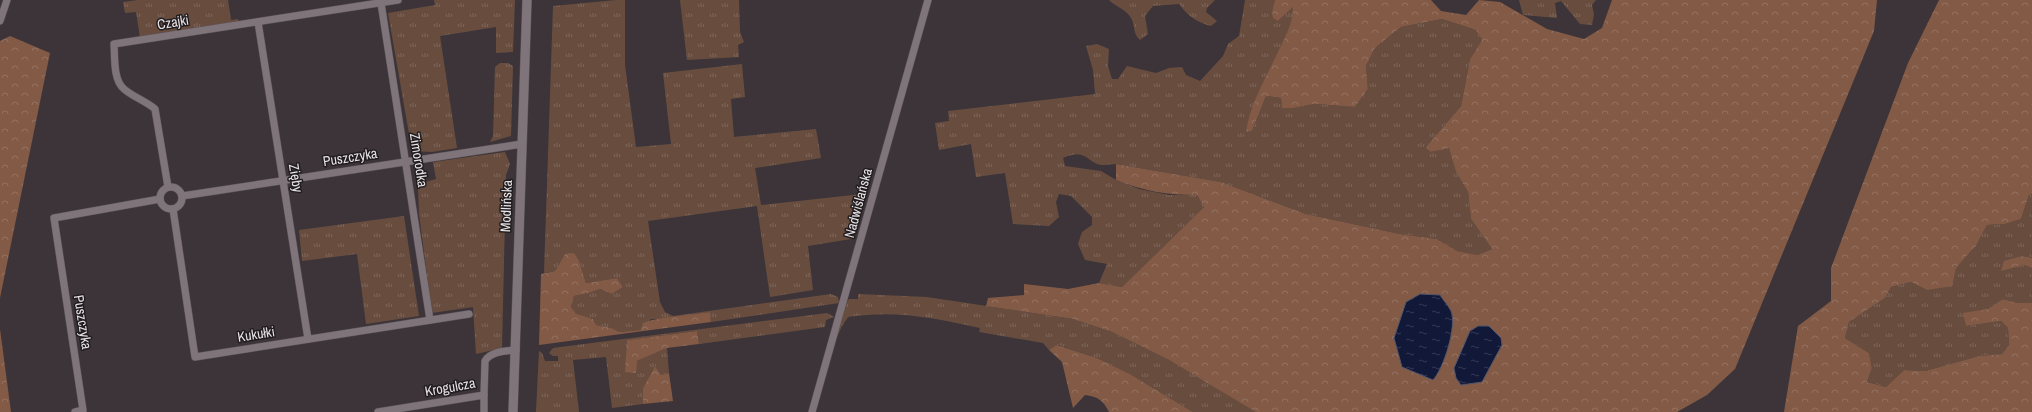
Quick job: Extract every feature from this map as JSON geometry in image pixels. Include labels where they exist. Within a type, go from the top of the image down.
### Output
[{"type":"main road","name":"Modlińska","points":[[513,412],[527,0]]},
{"type":"street","points":[[0,21],[7,0]]},
{"type":"street","name":"Czajki","points":[[168,187],[155,109],[124,89],[120,84],[117,76],[114,44],[398,0]]},
{"type":"street","name":"Nadwiślańska","points":[[812,412],[928,0]]},
{"type":"street","name":"Zimorodka","points":[[381,3],[430,320]]},
{"type":"street","name":"Zięby","points":[[258,22],[308,339]]},
{"type":"street","name":"Puszczyka","points":[[182,196],[522,144]]},
{"type":"street","points":[[168,187],[177,189],[182,196],[179,206],[172,209],[165,208],[160,199],[161,193],[168,187]]},
{"type":"street","name":"Puszczyka","points":[[75,412],[83,410],[54,218],[160,199]]},
{"type":"street","name":"Kukułki","points":[[172,209],[195,357],[469,314]]},
{"type":"street","name":"Krogulcza","points":[[378,412],[484,395],[485,361],[488,357],[494,354],[516,350]]},
{"type":"street","points":[[484,395],[484,412]]},
{"type":"green space","points":[[138,0],[228,0],[231,20],[238,19],[239,22],[140,37],[136,12],[125,13],[123,2]]},
{"type":"green space","points":[[434,0],[515,0],[513,52],[496,53],[496,27],[440,36],[457,148],[432,152],[412,151],[388,13],[435,5]]},
{"type":"green space","points":[[625,0],[625,65],[636,147],[671,144],[663,73],[742,64],[745,97],[731,99],[734,137],[816,129],[821,158],[755,168],[761,205],[862,194],[851,239],[808,246],[813,290],[770,297],[757,206],[648,221],[660,302],[665,312],[673,316],[831,294],[838,297],[839,303],[711,322],[710,312],[663,319],[651,319],[641,330],[619,332],[612,328],[596,325],[593,319],[576,315],[571,307],[574,296],[600,289],[612,294],[623,287],[617,278],[586,283],[579,261],[565,254],[555,271],[544,273],[553,6]]},
{"type":"green space","points":[[680,0],[739,0],[740,32],[744,42],[738,45],[739,57],[687,60]]},
{"type":"green space","points":[[1109,0],[1215,0],[1207,8],[1206,12],[1217,21],[1211,26],[1201,23],[1189,15],[1179,4],[1153,6],[1145,16],[1148,34],[1140,40],[1136,35],[1129,15]]},
{"type":"green space","points":[[1245,0],[1275,0],[1272,11],[1278,21],[1294,6],[1291,21],[1280,53],[1256,100],[1246,132],[1252,131],[1266,96],[1281,98],[1282,107],[1294,108],[1314,104],[1355,107],[1368,89],[1366,66],[1375,48],[1401,27],[1442,19],[1476,30],[1482,40],[1470,59],[1461,106],[1426,147],[1430,152],[1449,147],[1456,172],[1468,192],[1471,219],[1492,249],[1478,255],[1457,251],[1437,239],[1400,234],[1306,214],[1221,182],[1116,164],[1102,165],[1093,162],[1082,155],[1071,155],[1063,158],[1065,166],[1101,171],[1116,180],[1139,189],[1169,195],[1197,195],[1204,207],[1122,287],[1099,283],[1107,264],[1085,260],[1078,244],[1082,232],[1092,225],[1092,217],[1071,196],[1059,194],[1056,202],[1059,217],[1049,226],[1013,224],[1005,173],[976,177],[971,144],[939,150],[935,123],[949,121],[948,111],[1095,94],[1093,70],[1086,46],[1097,44],[1109,49],[1108,66],[1112,79],[1118,79],[1127,66],[1156,73],[1169,68],[1182,67],[1186,75],[1200,81],[1223,56],[1228,44],[1239,36]]},
{"type":"green space","points":[[1275,0],[1431,0],[1441,11],[1466,15],[1479,0],[1500,2],[1547,29],[1584,39],[1602,28],[1612,0],[1877,0],[1874,31],[1735,369],[1707,395],[1677,412],[1256,412],[1169,360],[1112,332],[1073,319],[986,306],[988,298],[1024,295],[1024,284],[1068,289],[1099,283],[1122,287],[1204,207],[1197,195],[1155,192],[1116,180],[1116,164],[1221,182],[1306,214],[1400,234],[1437,239],[1457,251],[1478,255],[1492,249],[1471,219],[1468,192],[1456,172],[1449,148],[1430,152],[1426,147],[1461,106],[1470,59],[1482,40],[1476,30],[1442,19],[1401,27],[1375,48],[1366,66],[1368,89],[1355,107],[1314,104],[1294,108],[1282,108],[1281,98],[1266,96],[1252,131],[1246,132],[1255,100],[1287,34],[1292,18],[1293,7],[1278,21],[1273,18],[1272,11]]},
{"type":"green space","points":[[1519,0],[1596,0],[1592,5],[1594,14],[1592,25],[1580,24],[1561,1],[1555,3],[1557,18],[1523,15]]},
{"type":"green space","points":[[1939,0],[2032,0],[2032,194],[2029,195],[2021,219],[2005,224],[1987,225],[1976,245],[1956,268],[1952,286],[1927,290],[1911,282],[1891,287],[1885,298],[1849,322],[1845,338],[1869,353],[1872,368],[1867,382],[1886,387],[1904,370],[1925,371],[1979,356],[2002,354],[2009,345],[2008,328],[2001,321],[1966,326],[1963,313],[1988,309],[2003,299],[2018,303],[2032,303],[2032,412],[1784,412],[1798,326],[1831,301],[1831,268],[1908,63]]},
{"type":"green space","points":[[10,36],[50,53],[0,298],[0,41]]},
{"type":"green space","points":[[500,63],[508,63],[513,66],[511,136],[490,142],[493,136],[495,67]]},
{"type":"green space","points":[[505,152],[510,164],[506,175],[502,348],[476,354],[473,307],[432,313],[419,214],[418,184],[436,179],[433,162]]},
{"type":"green space","points":[[2032,194],[2032,258],[2022,256],[2002,270],[2024,265],[2032,268],[2032,303],[2018,303],[2003,299],[1966,326],[2001,321],[2008,328],[2009,345],[2002,354],[1979,356],[1925,371],[1904,370],[1886,387],[1867,382],[1872,368],[1869,353],[1845,338],[1849,322],[1885,298],[1891,287],[1911,282],[1927,290],[1961,261],[1975,245],[1987,225],[2005,224],[2021,219],[2029,195]]},
{"type":"green space","points":[[404,216],[419,316],[366,324],[357,254],[302,261],[299,230]]},
{"type":"green space","points":[[574,253],[579,261],[586,283],[617,278],[623,287],[612,294],[600,289],[574,296],[571,307],[576,314],[593,319],[596,325],[612,328],[619,332],[641,330],[643,323],[649,321],[710,312],[711,322],[539,345],[541,274],[555,271],[565,254]]},
{"type":"green space","points":[[2022,256],[2032,258],[2032,268],[2024,265],[2001,271],[2004,261]]},
{"type":"green space","points":[[858,294],[927,297],[1073,319],[1112,332],[1169,360],[1259,412],[1193,412],[1130,374],[1097,358],[1058,345],[1049,350],[1043,343],[979,332],[980,328],[930,318],[883,314],[848,317],[834,344],[847,302],[849,299],[858,299]]},
{"type":"green space","points":[[827,313],[834,317],[826,320],[825,327],[699,344],[697,331],[627,340],[626,372],[637,361],[667,348],[669,373],[661,375],[655,366],[643,388],[643,404],[612,408],[606,357],[573,360],[579,412],[536,412],[539,351],[542,353],[545,361],[558,361],[558,356],[553,356],[549,353],[553,348]]},
{"type":"green space","points":[[0,329],[11,412],[0,412]]},
{"type":"green space","points":[[697,331],[699,344],[667,348],[637,361],[636,373],[625,372],[627,340]]},
{"type":"green space","points":[[1057,345],[1097,358],[1130,374],[1193,412],[1109,412],[1100,400],[1085,395],[1073,408],[1062,362],[1049,350]]},
{"type":"green space","points":[[655,366],[661,375],[669,373],[673,401],[643,404],[643,388]]},
{"type":"water","points":[[1420,294],[1440,295],[1451,311],[1451,336],[1445,357],[1433,380],[1402,367],[1394,338],[1406,302]]},
{"type":"water","points":[[1478,326],[1489,326],[1501,338],[1502,345],[1482,382],[1461,385],[1456,378],[1454,368],[1470,331]]}]
